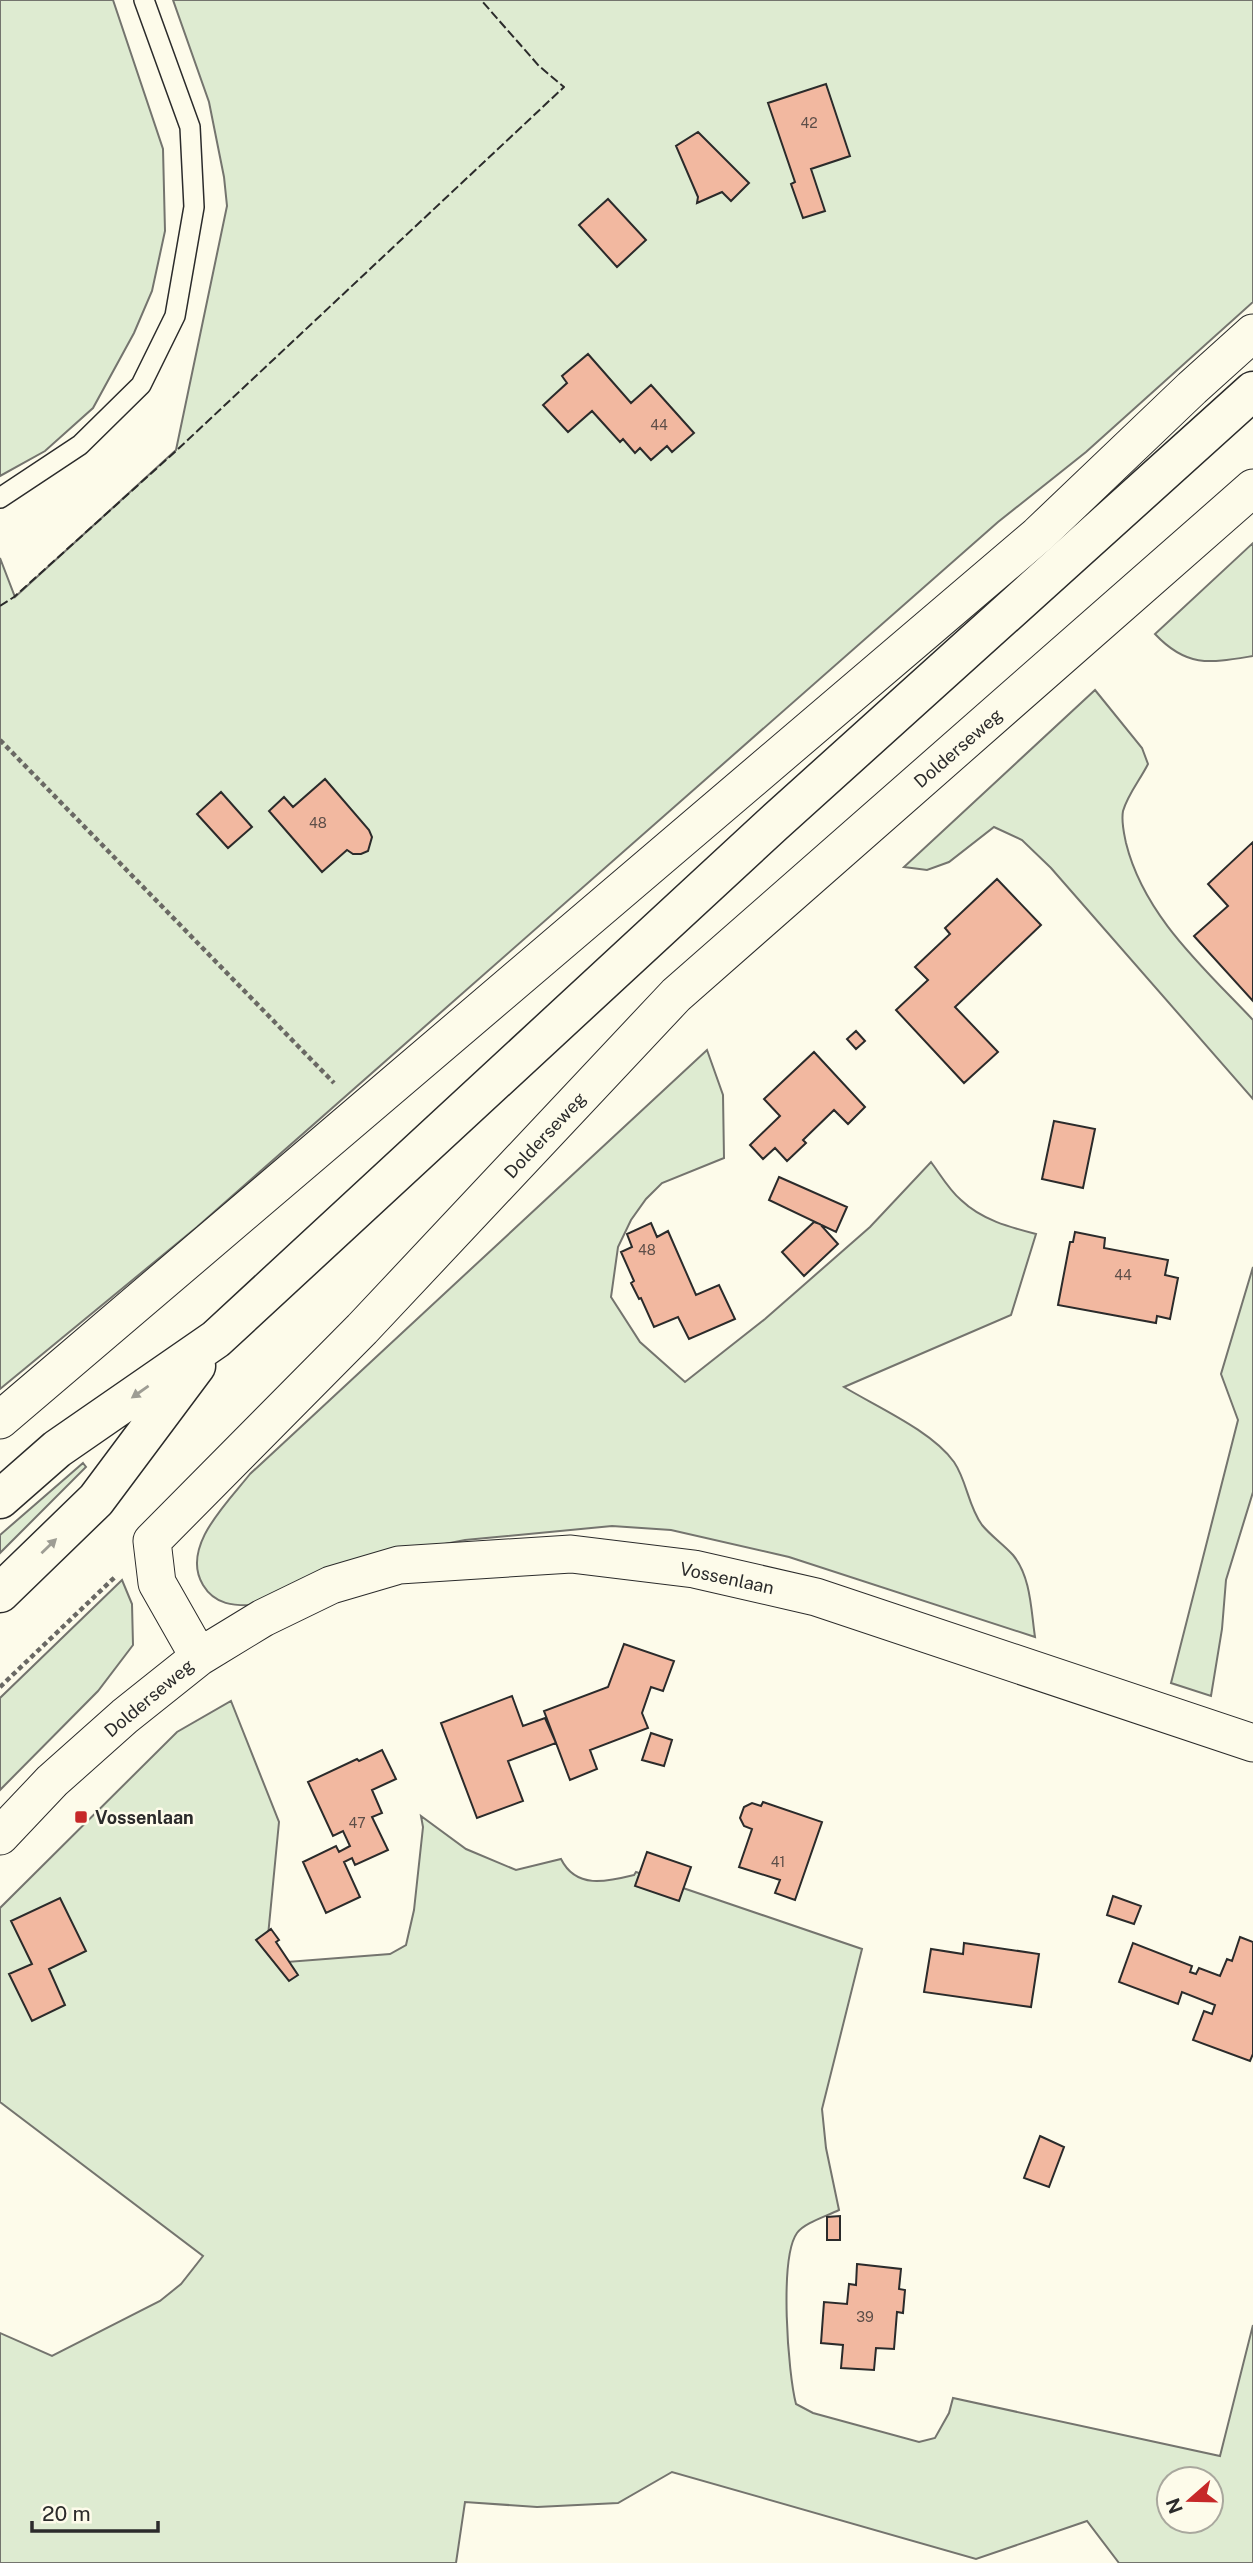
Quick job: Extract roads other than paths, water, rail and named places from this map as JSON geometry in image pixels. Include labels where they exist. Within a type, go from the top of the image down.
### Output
[{"type":"main road","points":[[0,1499],[57,1449],[216,1339],[773,824],[1253,391]]},
{"type":"main road","points":[[0,1593],[96,1500],[216,1339]]},
{"type":"street","points":[[0,1420],[1038,535],[1192,387],[1253,333]]},
{"type":"street","name":"Dolderseweg","points":[[0,1836],[52,1781],[125,1716],[198,1657],[158,1583],[152,1541],[372,1319],[676,995],[1253,488]]},
{"type":"street","name":"Vossenlaan","points":[[198,1657],[263,1618],[331,1585],[399,1564],[570,1554],[694,1569],[816,1597],[1253,1743]]},
{"type":"lane","points":[[0,498],[80,445],[141,385],[175,316],[194,207],[190,127],[144,0]]},
{"type":"place","name":"Vossenlaan","points":[[81,1817]]}]
